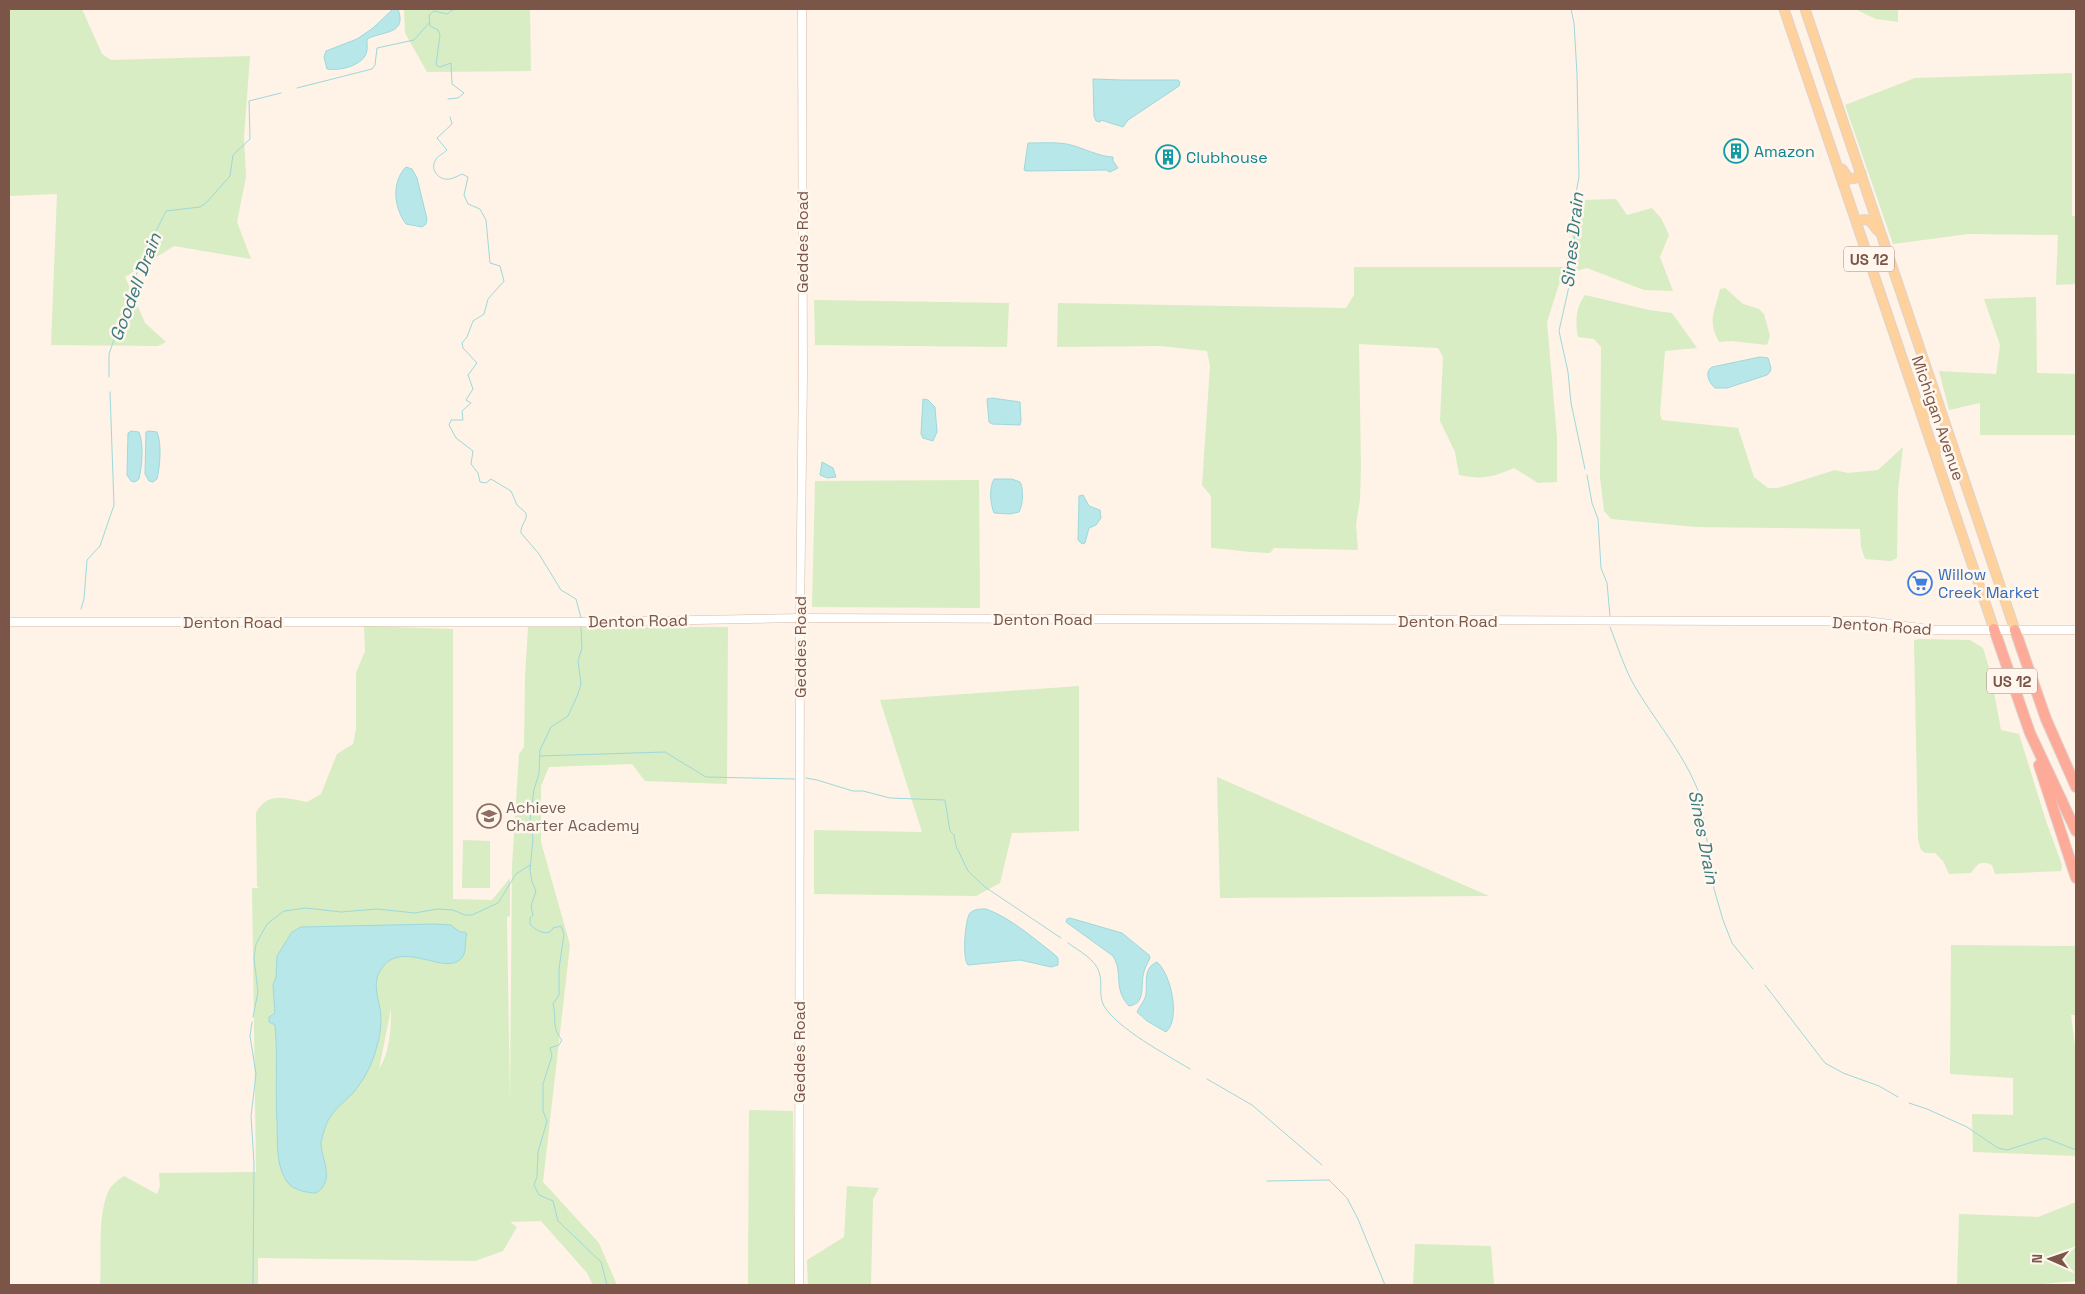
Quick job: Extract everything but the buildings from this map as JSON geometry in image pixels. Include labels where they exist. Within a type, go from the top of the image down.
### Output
[{"type":"highway","name":"Michigan Avenue","points":[[1994,630],[2030,733],[2076,831]]},
{"type":"highway","name":"Michigan Avenue","points":[[2015,630],[2046,720],[2076,787]]},
{"type":"highway","points":[[2030,733],[2033,748],[2076,878]]},
{"type":"highway","points":[[2061,801],[2076,815]]},
{"type":"main road","name":"Michigan Avenue","points":[[1784,9],[1994,630]]},
{"type":"main road","name":"Michigan Avenue","points":[[1804,9],[1961,466],[2015,630]]},
{"type":"main road","points":[[1837,163],[1849,179],[1856,178],[1861,173]]},
{"type":"main road","points":[[1857,222],[1866,219],[1870,220],[1885,243]]},
{"type":"main road","points":[[1918,404],[1927,413],[1932,414],[1938,411],[1939,405]]},
{"type":"main road","points":[[1934,451],[1939,446],[1947,446],[1951,449],[1961,466]]},
{"type":"street","name":"Geddes Road","points":[[800,1285],[800,618],[803,392],[802,9]]},
{"type":"street","name":"Denton Road","points":[[9,622],[586,622],[800,618],[1862,621],[1935,630],[2076,630]]},
{"type":"green space","points":[[9,9],[82,9],[102,54],[111,60],[250,56],[244,137],[246,177],[237,222],[251,259],[174,246],[125,277],[145,323],[166,342],[158,346],[51,345],[57,194],[9,196]]},
{"type":"green space","points":[[404,9],[530,9],[531,71],[427,72],[405,33]]},
{"type":"green space","points":[[1855,9],[1898,9],[1898,22],[1876,19]]},
{"type":"green space","points":[[2072,73],[2072,216],[2076,216],[2076,284],[2056,285],[2058,235],[1968,234],[1893,244],[1845,105],[1915,78]]},
{"type":"green space","points":[[1616,199],[1627,215],[1652,208],[1661,218],[1669,235],[1660,257],[1673,291],[1644,290],[1587,268],[1562,275],[1547,322],[1557,437],[1557,482],[1538,483],[1514,468],[1487,477],[1459,475],[1455,452],[1440,421],[1443,357],[1438,348],[1359,344],[1361,467],[1360,499],[1356,525],[1358,550],[1274,548],[1270,553],[1211,548],[1211,496],[1202,485],[1210,366],[1207,351],[1159,346],[1057,347],[1058,303],[1346,308],[1354,295],[1354,267],[1564,267],[1582,200]]},
{"type":"green space","points":[[1725,288],[1743,304],[1759,309],[1764,314],[1770,336],[1767,345],[1731,341],[1719,342],[1713,327],[1713,316],[1720,289]]},
{"type":"green space","points":[[1585,295],[1649,310],[1672,313],[1697,348],[1665,351],[1660,414],[1662,420],[1738,428],[1754,477],[1768,488],[1778,488],[1835,470],[1848,473],[1878,470],[1903,447],[1898,490],[1897,558],[1891,561],[1865,559],[1861,547],[1860,529],[1696,527],[1611,519],[1604,511],[1600,477],[1601,347],[1594,339],[1578,337],[1577,331],[1578,309]]},
{"type":"green space","points":[[2036,297],[2037,373],[2076,374],[2076,435],[1980,435],[1980,403],[1949,410],[1939,371],[1996,374],[2000,345],[1984,299]]},
{"type":"green space","points":[[814,300],[1009,303],[1007,347],[815,345]]},
{"type":"green space","points":[[979,480],[980,608],[812,607],[815,481]]},
{"type":"green space","points":[[364,626],[453,629],[453,899],[492,900],[510,878],[510,916],[507,917],[510,1103],[512,866],[519,754],[524,747],[528,627],[728,627],[727,784],[645,781],[632,764],[549,767],[541,786],[541,842],[570,945],[543,1182],[599,1243],[617,1285],[593,1285],[587,1273],[541,1221],[510,1222],[517,1227],[503,1251],[475,1261],[258,1258],[258,1285],[100,1285],[102,1213],[108,1192],[119,1179],[124,1176],[157,1194],[160,1186],[159,1173],[256,1172],[252,888],[259,888],[257,886],[256,813],[260,806],[271,799],[285,798],[307,802],[321,794],[337,754],[353,744],[356,729],[356,673],[365,651]],"holes":[[[391,1009],[388,1048],[379,1069]]]},
{"type":"green space","points":[[1914,640],[1970,640],[1983,648],[1990,671],[2001,730],[2019,734],[2062,865],[2061,871],[1995,874],[1992,865],[1982,863],[1977,865],[1971,873],[1949,874],[1943,861],[1935,853],[1925,853],[1921,850],[1918,840]]},
{"type":"green space","points":[[1079,686],[1079,831],[1012,833],[1000,883],[976,896],[814,894],[814,830],[922,832],[880,700]]},
{"type":"green space","points":[[1217,777],[1489,896],[1220,898]]},
{"type":"green space","points":[[463,840],[490,841],[490,888],[462,888]]},
{"type":"green space","points":[[1951,945],[2076,946],[2076,1015],[2071,1015],[2076,1046],[2076,1156],[1973,1152],[1972,1114],[2013,1115],[2013,1078],[1950,1074]]},
{"type":"green space","points":[[749,1110],[793,1111],[795,1285],[748,1285]]},
{"type":"green space","points":[[847,1186],[879,1188],[873,1199],[871,1285],[808,1285],[807,1260],[844,1237]]},
{"type":"green space","points":[[2076,1202],[2076,1281],[2031,1285],[1957,1285],[1959,1214],[2038,1217]]},
{"type":"green space","points":[[1415,1244],[1491,1246],[1494,1285],[1413,1285]]},
{"type":"water","points":[[393,9],[398,9],[400,23],[393,30],[369,38],[367,40],[366,54],[362,60],[347,67],[327,69],[324,57],[326,51],[357,39],[373,28]]},
{"type":"water","points":[[1093,79],[1178,80],[1180,82],[1179,86],[1128,120],[1123,127],[1101,120],[1100,122],[1096,121],[1094,116]]},
{"type":"water","points":[[1028,143],[1072,145],[1113,157],[1113,161],[1118,168],[1110,172],[1106,170],[1026,171],[1024,170]]},
{"type":"water","points":[[406,167],[412,169],[417,178],[427,219],[426,224],[422,227],[406,224],[397,203],[396,187],[401,173]]},
{"type":"water","points":[[1760,357],[1768,358],[1771,368],[1767,375],[1727,388],[1715,388],[1709,380],[1708,372],[1712,367]]},
{"type":"water","points":[[923,399],[928,400],[935,407],[937,432],[933,441],[923,438],[921,434]]},
{"type":"water","points":[[987,399],[1020,402],[1020,425],[992,424],[989,422]]},
{"type":"water","points":[[131,431],[139,432],[142,443],[140,474],[139,479],[135,482],[131,481],[127,475],[128,433]]},
{"type":"water","points":[[146,432],[157,432],[160,443],[158,474],[157,479],[153,482],[149,481],[145,474]]},
{"type":"water","points":[[822,462],[833,468],[836,477],[827,478],[820,475]]},
{"type":"water","points":[[994,479],[1012,479],[1020,482],[1022,497],[1019,512],[1010,514],[994,513],[991,487]]},
{"type":"water","points":[[1083,495],[1089,506],[1100,510],[1101,518],[1096,525],[1089,528],[1085,543],[1082,544],[1078,540],[1079,496]]},
{"type":"water","points":[[986,909],[1013,923],[1030,935],[1058,958],[1058,965],[1051,967],[1020,960],[968,965],[965,948],[968,917],[973,911]]},
{"type":"water","points":[[1070,918],[1122,933],[1149,955],[1150,958],[1143,973],[1141,995],[1138,1002],[1129,1006],[1124,999],[1119,987],[1118,969],[1113,956],[1066,922]]},
{"type":"water","points":[[451,925],[460,932],[467,934],[463,956],[456,962],[446,963],[397,957],[386,963],[377,980],[376,990],[381,1024],[373,1059],[357,1088],[331,1116],[322,1136],[321,1143],[326,1170],[325,1182],[316,1193],[293,1188],[288,1183],[281,1169],[278,1153],[276,1037],[275,1025],[269,1022],[269,1017],[275,1013],[273,985],[276,977],[277,956],[292,932],[301,927]]},
{"type":"water","points":[[1157,962],[1166,976],[1172,997],[1173,1017],[1166,1032],[1147,1021],[1137,1012],[1145,998],[1147,973],[1152,965]]},
{"type":"waterway","points":[[448,99],[458,98],[464,93],[452,84],[451,63],[440,67],[436,65],[440,35],[438,30],[430,26],[429,15],[434,11],[447,14],[454,9]]},
{"type":"waterway","name":"Sines Drain","points":[[1571,9],[1574,23],[1577,74],[1579,177],[1575,198],[1574,264],[1559,331],[1568,372],[1571,403],[1585,469]]},
{"type":"waterway","name":"Goodell Drain","points":[[297,88],[372,69],[375,65],[377,48],[414,40],[429,23]]},
{"type":"waterway","name":"Goodell Drain","points":[[109,377],[109,354],[141,261],[166,211],[200,207],[206,203],[230,176],[233,155],[250,139],[249,101],[281,93]]},
{"type":"waterway","points":[[450,117],[452,124],[437,138],[447,150],[436,159],[434,165],[435,172],[440,177],[446,179],[452,179],[462,174],[468,177],[464,195],[468,204],[480,209],[486,220],[490,263],[500,266],[504,281],[488,299],[484,314],[473,321],[467,337],[462,343],[463,348],[477,363],[468,375],[473,389],[466,400],[471,403],[462,411],[463,420],[451,420],[449,425],[456,438],[473,451],[471,464],[478,473],[480,482],[486,483],[491,479],[511,491],[517,505],[526,513],[521,533],[539,554],[561,590],[576,599],[581,618]]},
{"type":"waterway","name":"Goodell Drain","points":[[81,609],[84,599],[87,560],[100,546],[114,505],[110,392]]},
{"type":"waterway","name":"Sines Drain","points":[[1587,475],[1592,503],[1598,519],[1601,568],[1607,583],[1610,616]]},
{"type":"waterway","points":[[581,627],[582,648],[578,661],[581,684],[568,716],[551,727],[540,750],[539,774],[534,789],[530,820],[533,839],[530,870],[536,891],[531,906],[533,915],[530,918],[530,924],[537,930],[545,933],[561,926],[564,934],[559,969],[559,995],[553,1004],[555,1027],[562,1040],[559,1045],[550,1048],[552,1056],[543,1084],[543,1111],[547,1121],[538,1152],[537,1177],[534,1185],[539,1195],[553,1201],[558,1221],[601,1262],[607,1285]]},
{"type":"waterway","name":"Sines Drain","points":[[1610,627],[1633,683],[1681,756],[1695,784],[1701,799],[1714,889],[1723,920],[1732,943],[1753,969]]},
{"type":"waterway","points":[[540,756],[665,752],[706,777],[795,779]]},
{"type":"waterway","points":[[806,778],[853,791],[863,791],[890,798],[945,800],[950,831],[954,835],[956,846],[968,871],[985,887],[1061,938]]},
{"type":"waterway","points":[[253,1017],[258,992],[254,958],[256,944],[267,924],[284,911],[306,908],[341,912],[377,909],[415,913],[437,909],[453,910],[465,915],[472,915],[498,903],[516,874],[530,865]]},
{"type":"waterway","points":[[1068,943],[1086,956],[1097,968],[1100,976],[1102,1002],[1111,1015],[1144,1041],[1190,1069]]},
{"type":"waterway","name":"Sines Drain","points":[[1765,985],[1825,1063],[1843,1073],[1879,1086],[1898,1097]]},
{"type":"waterway","points":[[252,1022],[250,1036],[256,1074],[251,1116],[254,1163],[253,1285]]},
{"type":"waterway","points":[[1207,1079],[1252,1105],[1322,1165]]},
{"type":"waterway","name":"Sines Drain","points":[[1909,1103],[1967,1127],[1998,1148],[2007,1150],[2045,1138],[2076,1150]]},
{"type":"waterway","points":[[1329,1180],[1347,1198],[1358,1219],[1385,1285]]},
{"type":"waterway","points":[[1267,1181],[1329,1180]]},
{"type":"place","name":"Amazon","points":[[1736,151]]},
{"type":"place","name":"Clubhouse","points":[[1168,157]]},
{"type":"place","name":"Willow Creek Market","points":[[1920,583]]},
{"type":"place","name":"Achieve Charter Academy","points":[[489,816]]}]
